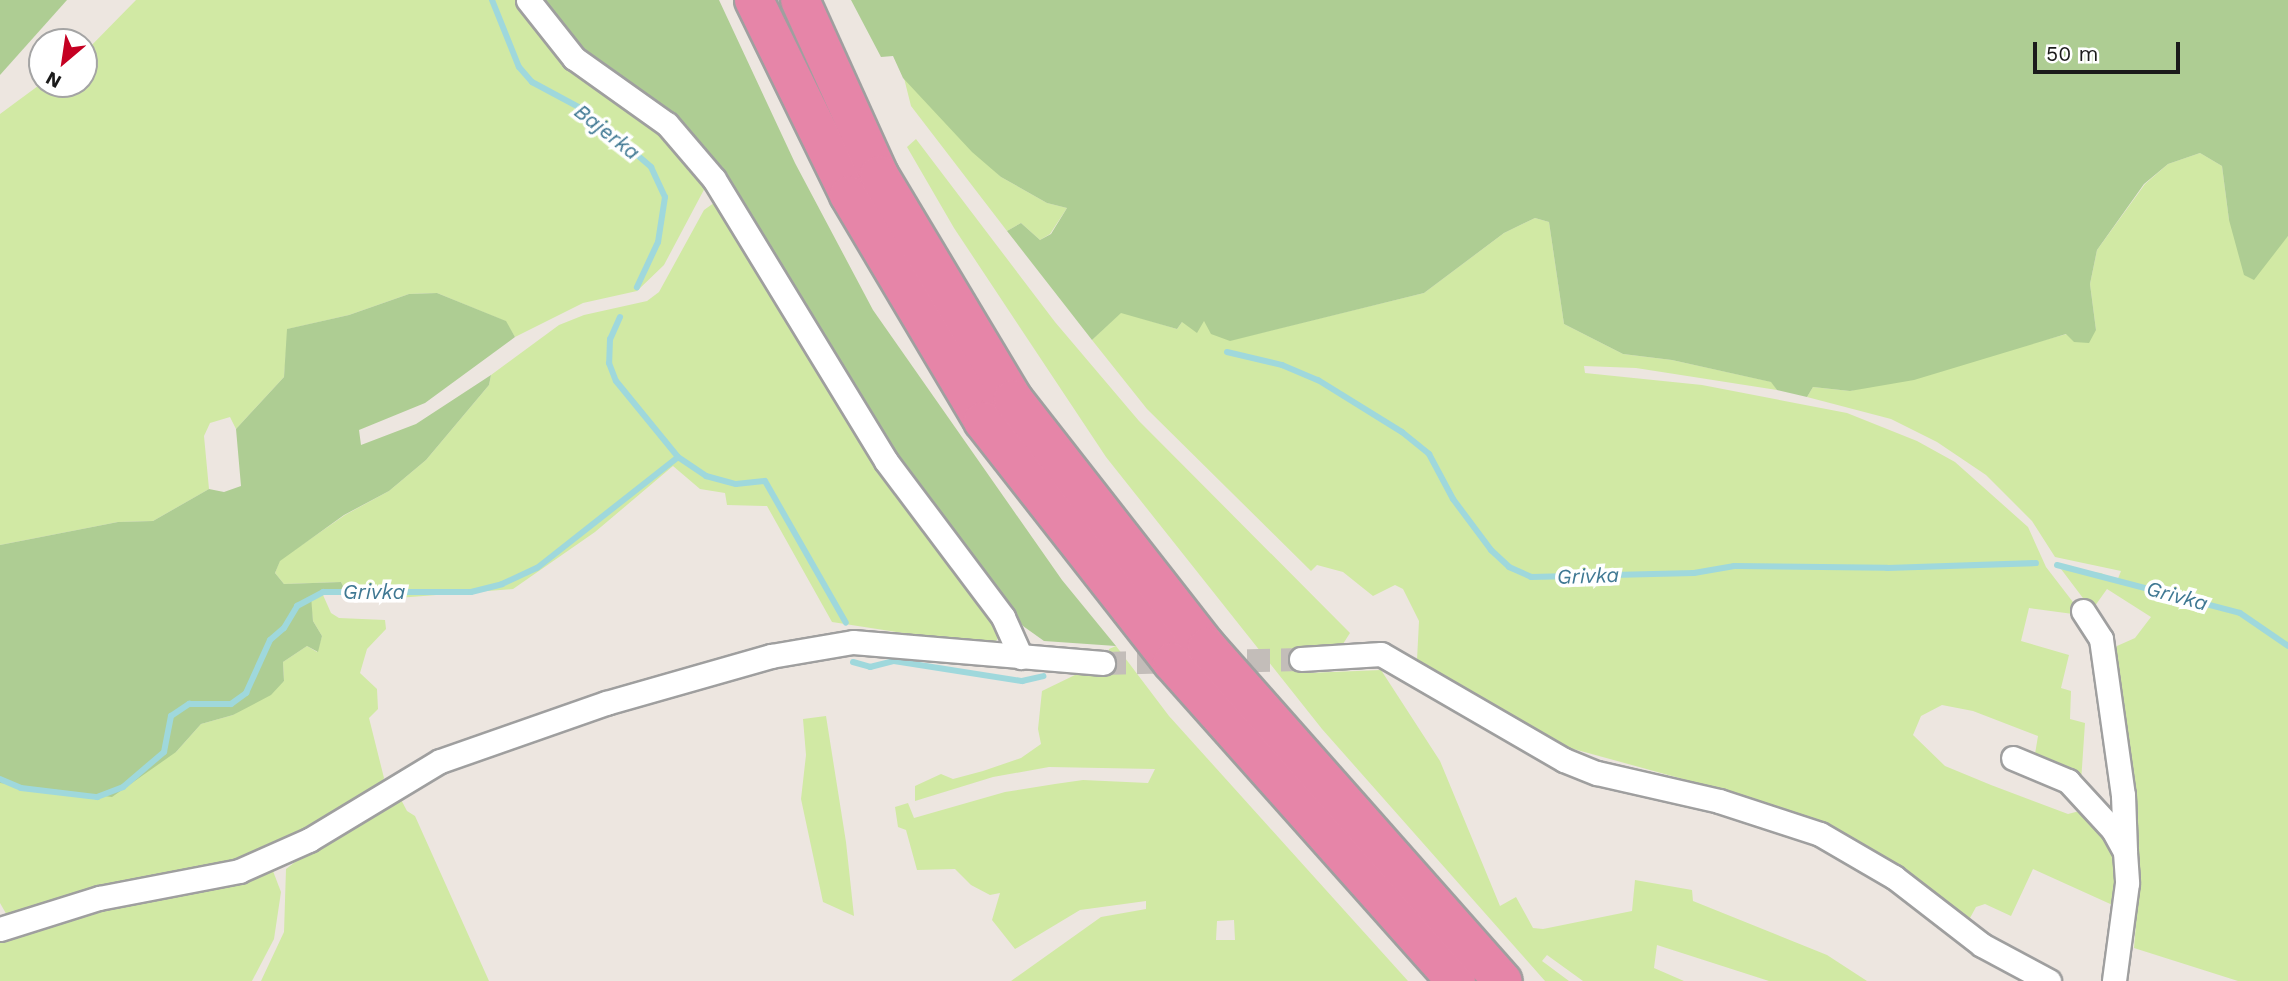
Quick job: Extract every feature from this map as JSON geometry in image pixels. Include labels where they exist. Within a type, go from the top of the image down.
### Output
[{"type":"highway","points":[[754,0],[849,195],[983,421],[1172,662],[1456,981]]},
{"type":"highway","points":[[800,0],[879,175],[1013,399],[1207,647],[1503,981]]},
{"type":"street","points":[[528,0],[574,58],[667,124],[714,179],[886,461],[1003,617],[1021,657]]},
{"type":"street","points":[[2083,611],[2101,639],[2123,795],[2127,883],[2113,981]]},
{"type":"street","points":[[0,929],[99,898],[239,871],[309,840],[440,761],[606,703],[771,656],[853,642],[1104,663]]},
{"type":"street","points":[[1301,659],[1381,654],[1564,760],[1597,773],[1731,804],[1820,834],[1894,877],[1982,945],[2049,981]]},
{"type":"street","points":[[2013,758],[2068,780],[2113,830],[2125,852]]},
{"type":"green space","points":[[0,0],[67,0],[42,28],[28,28],[28,44],[0,75]]},
{"type":"green space","points":[[136,0],[522,0],[658,125],[707,184],[664,265],[637,291],[583,303],[515,337],[505,321],[437,293],[409,294],[349,315],[288,329],[284,377],[236,429],[230,417],[210,423],[204,436],[209,489],[153,521],[118,522],[0,545],[0,114],[28,93],[28,98],[98,98],[98,39]]},
{"type":"green space","points":[[537,0],[719,0],[795,163],[873,310],[1062,580],[1116,646],[1044,641],[1023,626],[869,417],[711,163],[576,47]]},
{"type":"green space","points":[[851,0],[2288,0],[2288,236],[2254,280],[2244,275],[2229,220],[2222,166],[2200,153],[2168,164],[2144,184],[2097,250],[2090,284],[2096,330],[2089,343],[2074,342],[2066,334],[1914,380],[1850,391],[1813,387],[1807,397],[1777,390],[1771,382],[1672,360],[1623,354],[1564,324],[1549,222],[1535,218],[1504,233],[1424,293],[1230,341],[1211,334],[1204,321],[1197,333],[1182,322],[1177,329],[1121,313],[1092,340],[1007,231],[1021,223],[1040,240],[1051,234],[1067,208],[1047,203],[1001,177],[972,152],[903,78],[893,56],[881,57]]},
{"type":"green space","points":[[904,78],[1001,177],[1047,203],[1067,208],[1050,234],[1040,240],[1021,223],[1007,231],[911,106]]},
{"type":"green space","points":[[916,139],[1055,322],[1139,421],[1350,633],[1341,647],[1304,646],[1308,673],[1381,670],[1440,761],[1500,906],[1516,897],[1533,928],[1543,929],[1632,911],[1635,880],[1692,890],[1693,901],[1827,955],[1867,981],[1769,981],[1657,945],[1654,968],[1684,981],[1583,981],[1547,955],[1542,961],[1569,981],[1545,981],[1322,729],[1106,457],[954,228],[907,147]]},
{"type":"green space","points":[[2200,153],[2222,166],[2229,220],[2281,242],[2288,236],[2288,981],[2238,981],[2134,948],[2140,875],[2114,653],[2117,646],[2135,638],[2151,617],[2107,589],[2092,610],[2061,569],[2101,573],[2117,581],[2121,571],[2055,557],[2032,521],[1986,475],[1937,442],[1891,419],[1807,397],[1813,387],[1850,391],[2067,334],[2096,330],[2090,284],[2097,250],[2145,184],[2168,164]]},
{"type":"green space","points":[[718,200],[1000,629],[997,640],[987,646],[832,622],[767,506],[727,505],[725,493],[700,489],[673,466],[595,532],[513,589],[385,599],[346,592],[341,582],[284,584],[275,573],[280,560],[345,515],[389,491],[426,460],[489,385],[491,375],[559,325],[584,315],[647,301],[659,292],[704,210]]},
{"type":"green space","points":[[1535,218],[1549,222],[1564,324],[1623,354],[1672,360],[1772,382],[1777,390],[1636,368],[1584,366],[1585,373],[1702,385],[1847,413],[1917,441],[1955,462],[2028,527],[2046,567],[2076,606],[2073,614],[2029,608],[2021,641],[2069,655],[2061,688],[2071,691],[2070,719],[2085,723],[2081,782],[2035,754],[2038,736],[1973,711],[1942,705],[1921,716],[1913,735],[1945,766],[1991,785],[2068,814],[2091,808],[2118,840],[2128,912],[2033,869],[2011,916],[1985,904],[1976,907],[1970,918],[1961,919],[1870,849],[1835,829],[1701,784],[1548,742],[1417,660],[1419,621],[1403,589],[1395,585],[1373,596],[1343,572],[1317,565],[1311,571],[1147,409],[1092,340],[1121,312],[1177,329],[1182,322],[1204,321],[1251,335],[1424,293],[1504,233]]},
{"type":"green space","points":[[437,293],[506,321],[515,337],[425,403],[359,430],[361,445],[416,424],[491,375],[489,385],[426,460],[389,491],[344,515],[280,561],[275,573],[284,584],[341,582],[346,592],[311,596],[313,621],[322,636],[318,652],[307,646],[283,662],[284,681],[271,695],[233,715],[201,724],[176,752],[112,797],[0,783],[0,545],[118,522],[153,521],[209,489],[224,492],[241,486],[236,429],[284,377],[287,329],[349,315],[409,294]]},
{"type":"green space","points":[[323,595],[331,613],[339,618],[385,620],[386,629],[367,649],[360,673],[377,689],[378,709],[369,718],[384,778],[379,786],[363,800],[250,861],[8,917],[0,903],[0,783],[176,752],[201,724],[233,715],[284,681],[283,662],[307,646],[317,652],[322,636],[313,621],[310,596]]},
{"type":"green space","points":[[1116,646],[1169,716],[1408,981],[1011,981],[1101,917],[1146,909],[1146,901],[1080,910],[1015,949],[992,920],[1000,893],[990,895],[971,885],[955,869],[917,870],[906,830],[898,827],[895,807],[908,803],[914,818],[1005,792],[1055,784],[1083,780],[1148,783],[1155,769],[1049,767],[993,777],[915,801],[915,786],[941,774],[953,779],[983,771],[1021,758],[1041,744],[1038,729],[1042,691],[1075,675],[1105,675],[1109,649]],"holes":[[[1234,920],[1235,940],[1216,940],[1217,921]]]},
{"type":"green space","points":[[826,716],[846,842],[854,916],[823,902],[801,799],[806,755],[803,719]]},
{"type":"green space","points":[[397,792],[407,811],[415,816],[489,981],[261,981],[284,932],[286,869],[335,831]]},
{"type":"green space","points":[[273,871],[281,892],[274,939],[252,981],[0,981],[0,935],[151,891]]},
{"type":"waterway","name":"Bajerka","points":[[492,0],[519,67],[532,82],[586,111],[651,167],[665,197],[658,242],[637,287]]},
{"type":"waterway","name":"Bajerka","points":[[620,317],[610,339],[609,363],[616,381],[678,457]]},
{"type":"waterway","name":"Grivka","points":[[1227,352],[1282,365],[1318,380],[1402,432],[1429,454],[1453,499],[1491,550],[1509,567],[1531,577],[1694,573],[1734,566],[1887,568],[2036,563]]},
{"type":"waterway","name":"Grivka","points":[[0,779],[21,788],[97,797],[123,787],[164,752],[171,716],[189,704],[231,704],[246,693],[270,640],[284,628],[297,606],[323,592],[471,592],[502,584],[537,568],[678,457],[706,476],[736,484],[765,481],[846,623]]},
{"type":"waterway","name":"Grivka","points":[[2057,565],[2240,613],[2288,646]]},
{"type":"waterway","points":[[853,662],[870,667],[894,661],[1022,681],[1043,676]]},
{"type":"tunnel","points":[[1213,661],[1301,659]]},
{"type":"tunnel","points":[[1103,663],[1179,661]]}]
